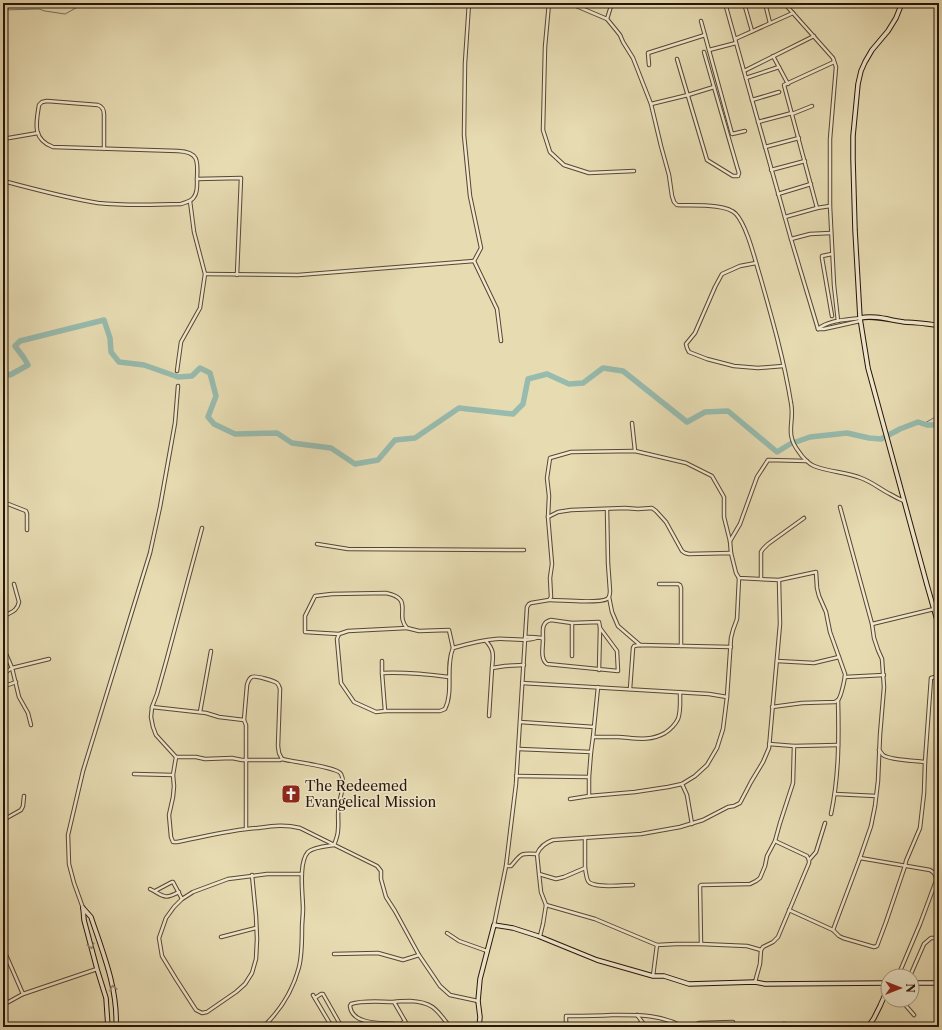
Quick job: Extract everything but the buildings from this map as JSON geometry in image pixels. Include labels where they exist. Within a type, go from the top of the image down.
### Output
[{"type":"street","points":[[469,3],[465,63],[464,135],[470,196],[481,248],[474,261]]},
{"type":"street","points":[[549,3],[545,47],[543,130],[550,152],[564,165],[589,173],[634,171]]},
{"type":"street","points":[[564,3],[574,5],[607,19],[620,35],[633,58],[651,104],[661,146],[667,163],[674,202],[677,205],[716,206],[728,209],[735,214],[742,224],[748,237],[756,263],[787,379],[792,405],[790,429],[791,439],[794,446],[813,466],[846,473],[863,479],[904,501]]},
{"type":"street","points":[[607,19],[612,3]]},
{"type":"street","points":[[725,3],[778,194],[818,329]]},
{"type":"street","points":[[744,3],[752,31]]},
{"type":"street","points":[[765,3],[770,23]]},
{"type":"street","points":[[784,3],[833,58],[836,67],[830,139],[830,206],[834,284],[838,321]]},
{"type":"street","points":[[902,3],[896,18],[865,62],[858,84],[853,136],[853,159],[860,319],[868,368],[939,627]]},
{"type":"street","points":[[735,39],[793,13]]},
{"type":"street","points":[[701,21],[732,134],[745,131]]},
{"type":"street","points":[[649,65],[648,53],[705,35]]},
{"type":"street","points":[[744,71],[814,36]]},
{"type":"street","points":[[709,50],[736,43]]},
{"type":"street","points":[[677,59],[707,160],[733,176],[738,176],[739,173],[704,52]]},
{"type":"street","points":[[773,56],[788,84]]},
{"type":"street","points":[[817,208],[784,85],[834,62]]},
{"type":"street","points":[[746,78],[779,67]]},
{"type":"street","points":[[651,104],[714,87]]},
{"type":"street","points":[[752,100],[779,92]]},
{"type":"street","points":[[3,181],[59,195],[100,203],[181,204],[190,202],[194,198],[196,193],[198,163],[196,158],[190,153],[184,151],[104,149],[53,147],[47,145],[41,140],[38,133],[37,120],[39,105],[42,102],[47,101],[102,106],[104,110],[104,149]]},
{"type":"street","points":[[758,122],[792,114],[812,106]]},
{"type":"street","points":[[3,139],[38,133]]},
{"type":"street","points":[[765,147],[799,138]]},
{"type":"street","points":[[772,170],[805,160]]},
{"type":"street","points":[[197,179],[241,178],[237,275]]},
{"type":"street","points":[[778,194],[811,184]]},
{"type":"street","points":[[177,371],[181,342],[200,308],[205,274],[194,232],[190,202]]},
{"type":"street","points":[[785,217],[830,206]]},
{"type":"street","points":[[791,239],[810,234],[831,233]]},
{"type":"street","points":[[832,254],[822,256],[832,316]]},
{"type":"street","points":[[205,274],[298,275],[474,261]]},
{"type":"street","points":[[474,261],[497,309],[501,341]]},
{"type":"street","points":[[756,263],[740,266],[722,274],[695,333],[686,344],[687,348],[689,352],[707,359],[734,366],[758,368],[783,366]]},
{"type":"street","points":[[827,285],[834,284]]},
{"type":"street","points":[[818,329],[823,325],[838,321],[877,317],[939,326]]},
{"type":"street","points":[[818,329],[824,329],[860,319]]},
{"type":"street","points":[[108,1027],[106,998],[84,920],[83,908],[69,864],[68,835],[83,771],[150,553],[172,438],[178,386]]},
{"type":"street","points":[[632,423],[635,451]]},
{"type":"street","points":[[549,600],[551,597],[550,578],[552,564],[548,517],[547,478],[550,458],[571,452],[635,451],[686,463],[712,476],[724,497],[724,517],[730,541],[731,553],[736,573],[739,578],[737,619],[733,630],[730,647],[727,697],[723,729],[716,748],[707,766],[682,784],[635,792],[570,799]]},
{"type":"street","points":[[730,541],[740,524],[757,477],[768,460],[807,461]]},
{"type":"street","points":[[3,502],[26,512],[28,530]]},
{"type":"street","points":[[833,930],[871,826],[876,796],[884,687],[882,659],[876,644],[872,624],[840,507]]},
{"type":"street","points":[[548,517],[566,510],[652,508],[666,522],[685,553],[731,553]]},
{"type":"street","points":[[607,509],[609,597],[612,612],[618,626],[640,645]]},
{"type":"street","points":[[761,579],[761,556],[763,548],[804,518]]},
{"type":"street","points":[[202,528],[166,662],[152,707],[151,717],[156,735],[176,757],[196,757],[205,759],[232,758],[247,760],[282,759],[290,762],[325,767],[339,771],[342,775],[343,781],[338,806],[338,830],[334,845]]},
{"type":"street","points":[[317,544],[348,549],[524,550]]},
{"type":"street","points":[[739,578],[779,580],[816,572],[819,596],[826,612],[832,641],[845,677],[838,700],[839,735],[835,794],[831,814]]},
{"type":"street","points":[[540,936],[546,905],[541,892],[537,854],[546,844],[553,840],[641,834],[680,828],[703,820],[740,802],[768,751],[780,624],[779,580]]},
{"type":"street","points":[[3,617],[14,611],[19,605],[14,584]]},
{"type":"street","points":[[659,584],[680,585],[680,646]]},
{"type":"street","points":[[339,634],[337,639],[337,647],[341,683],[354,702],[376,712],[440,711],[445,709],[449,694],[450,653],[453,648],[449,630],[419,631],[407,628],[348,631],[339,634],[305,632],[306,616],[315,596],[332,594],[392,595],[401,600],[403,607],[403,624],[407,628]]},
{"type":"street","points":[[479,1027],[480,1017],[478,1001],[480,979],[494,925],[506,866],[519,749],[524,665],[524,638],[527,607],[529,604],[549,600],[594,601],[606,600],[609,597]]},
{"type":"street","points":[[872,624],[934,610]]},
{"type":"street","points":[[599,670],[599,622],[572,623],[548,620],[544,625],[543,639],[543,659],[545,663],[599,670],[618,671],[617,651],[600,628]]},
{"type":"street","points":[[572,623],[572,656]]},
{"type":"street","points":[[453,648],[494,639],[531,637],[543,639]]},
{"type":"street","points":[[599,640],[603,637],[607,637]]},
{"type":"street","points":[[524,638],[531,640],[536,638]]},
{"type":"street","points":[[486,641],[493,650],[489,716]]},
{"type":"street","points":[[630,689],[634,646],[730,647]]},
{"type":"street","points":[[3,647],[12,668],[19,697],[28,713],[31,725]]},
{"type":"street","points":[[200,712],[211,651]]},
{"type":"street","points":[[776,661],[814,662],[839,657]]},
{"type":"street","points":[[3,674],[12,668],[49,659]]},
{"type":"street","points":[[382,661],[385,711]]},
{"type":"street","points":[[492,668],[524,665]]},
{"type":"street","points":[[382,673],[422,673],[449,677]]},
{"type":"street","points":[[845,677],[884,675]]},
{"type":"street","points":[[246,828],[247,760],[246,725],[244,720],[247,685],[248,680],[251,677],[255,676],[273,681],[278,684],[280,689],[278,746],[282,759]]},
{"type":"street","points":[[789,910],[833,930],[843,938],[874,947],[876,946],[920,828],[924,793],[924,762],[931,678],[939,676]]},
{"type":"street","points":[[3,688],[16,682]]},
{"type":"street","points":[[522,683],[680,692],[727,697]]},
{"type":"street","points":[[589,796],[591,752],[598,687]]},
{"type":"street","points":[[593,737],[643,739],[653,738],[664,733],[672,728],[678,719],[680,692]]},
{"type":"street","points":[[772,707],[802,703],[835,702],[838,700]]},
{"type":"street","points":[[152,707],[200,712],[219,717],[244,720]]},
{"type":"street","points":[[520,722],[594,727]]},
{"type":"street","points":[[769,744],[794,746],[838,745]]},
{"type":"street","points":[[701,944],[700,886],[750,884],[760,878],[765,866],[766,856],[775,841],[793,783],[794,746]]},
{"type":"street","points":[[519,749],[591,752]]},
{"type":"street","points":[[879,750],[884,756],[889,758],[924,762]]},
{"type":"street","points":[[176,757],[173,775],[174,798],[169,815],[171,837],[173,842],[246,828],[277,825],[290,826],[300,828],[377,866],[381,871],[380,879],[386,897],[419,955],[440,986],[450,995],[478,1001]]},
{"type":"street","points":[[134,774],[173,775]]},
{"type":"street","points":[[516,776],[589,777]]},
{"type":"street","points":[[682,784],[687,795],[692,824]]},
{"type":"street","points":[[835,794],[876,796]]},
{"type":"street","points":[[3,820],[21,810],[24,796]]},
{"type":"street","points":[[755,982],[760,964],[761,950],[778,937],[809,860],[816,852],[825,823]]},
{"type":"street","points":[[585,838],[585,868],[588,881],[596,886],[633,885]]},
{"type":"street","points":[[775,841],[807,856],[809,860]]},
{"type":"street","points":[[263,1027],[287,998],[299,967],[302,946],[302,874],[305,859],[309,852],[318,848],[334,845]]},
{"type":"street","points":[[506,866],[512,866],[520,855],[525,853],[537,854]]},
{"type":"street","points":[[860,858],[930,870],[936,875],[936,881],[920,924],[901,968]]},
{"type":"street","points":[[539,874],[556,879],[585,868]]},
{"type":"street","points":[[252,875],[256,928],[256,959],[252,973],[236,992],[207,1012],[202,1013],[196,1010],[162,956],[159,938],[166,918],[182,899],[193,892],[228,879],[252,875],[302,874]]},
{"type":"street","points":[[155,891],[174,882],[182,899]]},
{"type":"street","points":[[150,889],[166,897],[171,897],[179,892]]},
{"type":"street","points":[[546,905],[595,919],[657,945],[701,944],[748,946],[761,950]]},
{"type":"street","points":[[83,908],[91,917],[114,989],[117,1017],[116,1027]]},
{"type":"street","points":[[494,925],[513,928],[540,936],[565,948],[597,960],[653,976],[664,976],[689,984],[755,982],[764,984],[880,983]]},
{"type":"street","points":[[221,937],[256,928]]},
{"type":"street","points":[[446,933],[459,941],[487,951]]},
{"type":"street","points":[[914,968],[924,944],[932,938],[939,938]]},
{"type":"street","points":[[653,976],[657,945]]},
{"type":"street","points":[[334,954],[378,953],[403,960],[419,955]]},
{"type":"street","points":[[3,956],[6,955],[23,994]]},
{"type":"street","points":[[3,1005],[23,994],[97,969]]},
{"type":"street","points":[[920,983],[939,983]]},
{"type":"street","points":[[332,1027],[314,997],[323,994],[340,1024],[340,1026],[337,1027]]},
{"type":"street","points":[[405,1021],[401,1026],[360,1020],[355,1016],[350,1008],[351,1004],[360,1002],[420,1001],[436,1010],[450,1027]]},
{"type":"street","points":[[394,1002],[408,1027]]},
{"type":"street","points":[[868,1027],[880,1006]]},
{"type":"street","points":[[908,1008],[914,1015]]},
{"type":"street","points":[[637,1015],[646,1027]]},
{"type":"street","points":[[566,1027],[566,1016],[637,1015],[657,1017],[684,1027]]},
{"type":"street","points":[[638,1027],[641,1022]]},
{"type":"street","points":[[689,1027],[699,1023],[733,1022]]},
{"type":"street","points":[[781,1027],[784,1024]]},
{"type":"street","points":[[299,1027],[307,1025],[309,1027]]},
{"type":"waterway","points":[[3,10],[39,9],[65,14],[85,3]]},
{"type":"waterway","points":[[3,372],[10,375],[28,365],[15,346],[20,341],[104,320],[110,338],[111,352],[119,362],[144,365],[178,377],[192,376],[200,368],[210,373],[216,396],[208,417],[214,424],[235,434],[277,433],[292,443],[331,448],[355,464],[378,460],[395,440],[415,438],[459,408],[513,414],[523,404],[528,379],[547,374],[569,384],[583,383],[603,368],[623,371],[687,422],[705,412],[728,411],[777,452],[790,444],[810,437],[847,433],[881,439],[918,422],[927,425],[935,425],[939,428]]},
{"type":"waterway","points":[[923,424],[939,415]]},
{"type":"place","name":"The Redeemed Evangelical Mission","points":[[291,794]]}]
